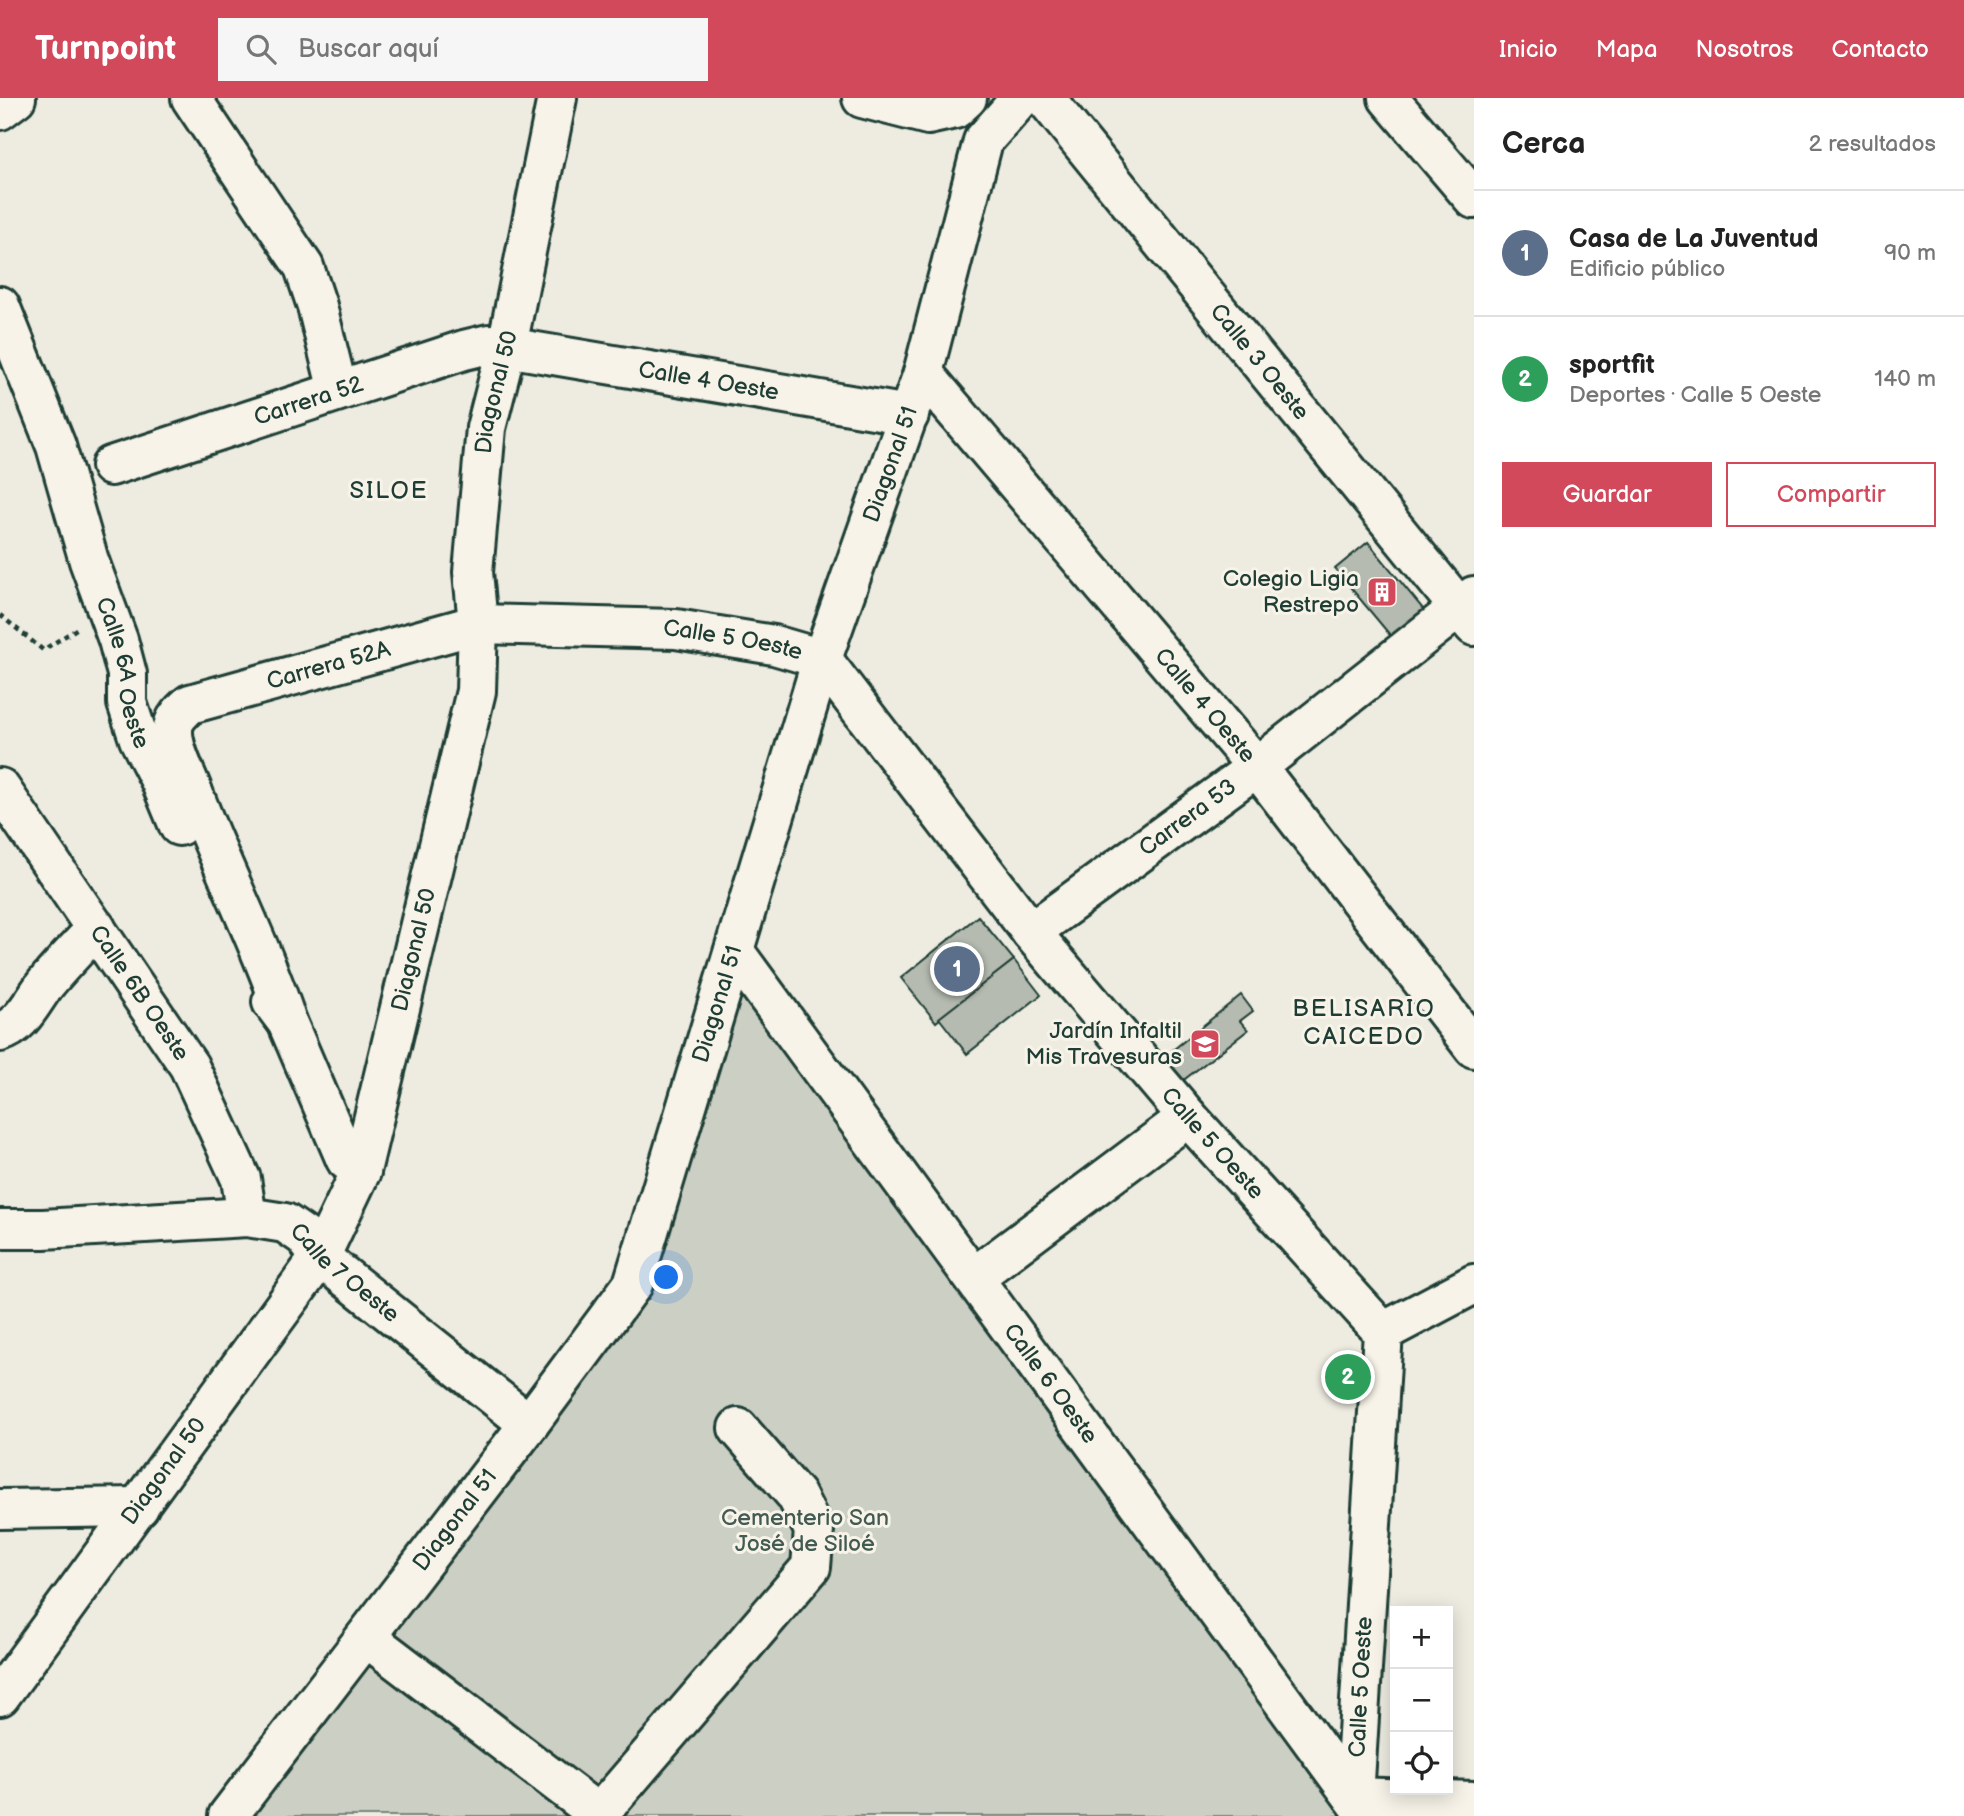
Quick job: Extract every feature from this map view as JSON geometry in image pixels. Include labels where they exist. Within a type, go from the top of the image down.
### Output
[{"type":"street","points":[[0,110],[16,98]]},
{"type":"street","points":[[191,98],[304,267],[317,306],[338,391]]},
{"type":"street","name":"Diagonal 50","points":[[0,1696],[320,1257],[361,1171],[476,691],[478,624],[472,572],[486,428],[507,346],[558,98]]},
{"type":"street","points":[[862,98],[928,115],[955,109],[967,98]]},
{"type":"street","name":"Diagonal 51","points":[[228,1816],[633,1284],[822,659],[923,373],[983,141],[1021,98]]},
{"type":"street","name":"Calle 3 Oeste","points":[[1045,98],[1469,610]]},
{"type":"street","points":[[1388,98],[1474,199]]},
{"type":"street","name":"Calle 6A Oeste","points":[[0,306],[56,446],[89,561],[108,609],[127,674],[127,703],[139,739],[160,780],[216,918],[240,960],[286,1022]]},
{"type":"street","name":"Carrera 52","points":[[111,466],[464,350],[489,344],[507,346]]},
{"type":"street","name":"Calle 4 Oeste","points":[[507,346],[909,415]]},
{"type":"street","name":"Calle 4 Oeste","points":[[923,373],[1257,767],[1474,1048]]},
{"type":"street","name":"Carrera 53","points":[[1031,932],[1469,610]]},
{"type":"street","name":"Calle 5 Oeste","points":[[478,624],[676,629],[774,646],[822,659],[1031,932],[1188,1117],[1383,1332],[1360,1807]]},
{"type":"street","name":"Carrera 52A","points":[[181,711],[190,704],[478,624]]},
{"type":"street","name":"Calle 6A Oeste","points":[[181,711],[172,727],[176,749],[275,986],[286,1022],[346,1160],[361,1171]]},
{"type":"street","name":"Calle 6B Oeste","points":[[0,788],[189,1066],[241,1179],[247,1217]]},
{"type":"street","points":[[0,1031],[8,1030],[25,1013],[46,983],[96,929]]},
{"type":"street","name":"Calle 6 Oeste","points":[[734,951],[1360,1807]]},
{"type":"street","points":[[974,1277],[1188,1117]]},
{"type":"street","name":"Calle 7 Oeste","points":[[0,1229],[247,1217],[285,1223],[304,1236],[320,1257],[529,1424]]},
{"type":"street","points":[[1383,1332],[1474,1284]]},
{"type":"street","points":[[366,1637],[600,1815],[811,1567],[814,1530],[796,1495],[738,1428]]},
{"type":"street","points":[[0,1509],[139,1507]]},
{"type":"street","points":[[1360,1807],[1474,1801]]},
{"type":"path","points":[[0,615],[43,650],[108,609]]},
{"type":"green space","name":"Cementerio San José de Siloé","points":[[734,951],[1354,1797],[1474,1816],[228,1816],[633,1284]]},
{"type":"building","name":"Colegio Ligia Restrepo","points":[[1368,542],[1428,615],[1395,641],[1335,569]]},
{"type":"building","points":[[978,916],[1014,960],[936,1022],[901,978]]},
{"type":"building","points":[[1014,960],[1041,995],[967,1054],[939,1018]]},
{"type":"building","name":"Jardín Infaltil Mis Travesuras","points":[[1241,995],[1253,1011],[1240,1021],[1248,1030],[1181,1082],[1163,1058]]},
{"type":"place","name":"Colegio Ligia Restrepo","points":[[1382,592]]},
{"type":"place","name":"Casa de La Juventud","points":[[957,969]]},
{"type":"place","name":"Jardín Infaltil Mis Travesuras","points":[[1205,1044]]},
{"type":"place","name":"sportfit","points":[[1348,1377]]},
{"type":"district","name":"SILOE","points":[[389,490]]},
{"type":"district","name":"BELISARIO CAICEDO","points":[[1364,1022]]}]
